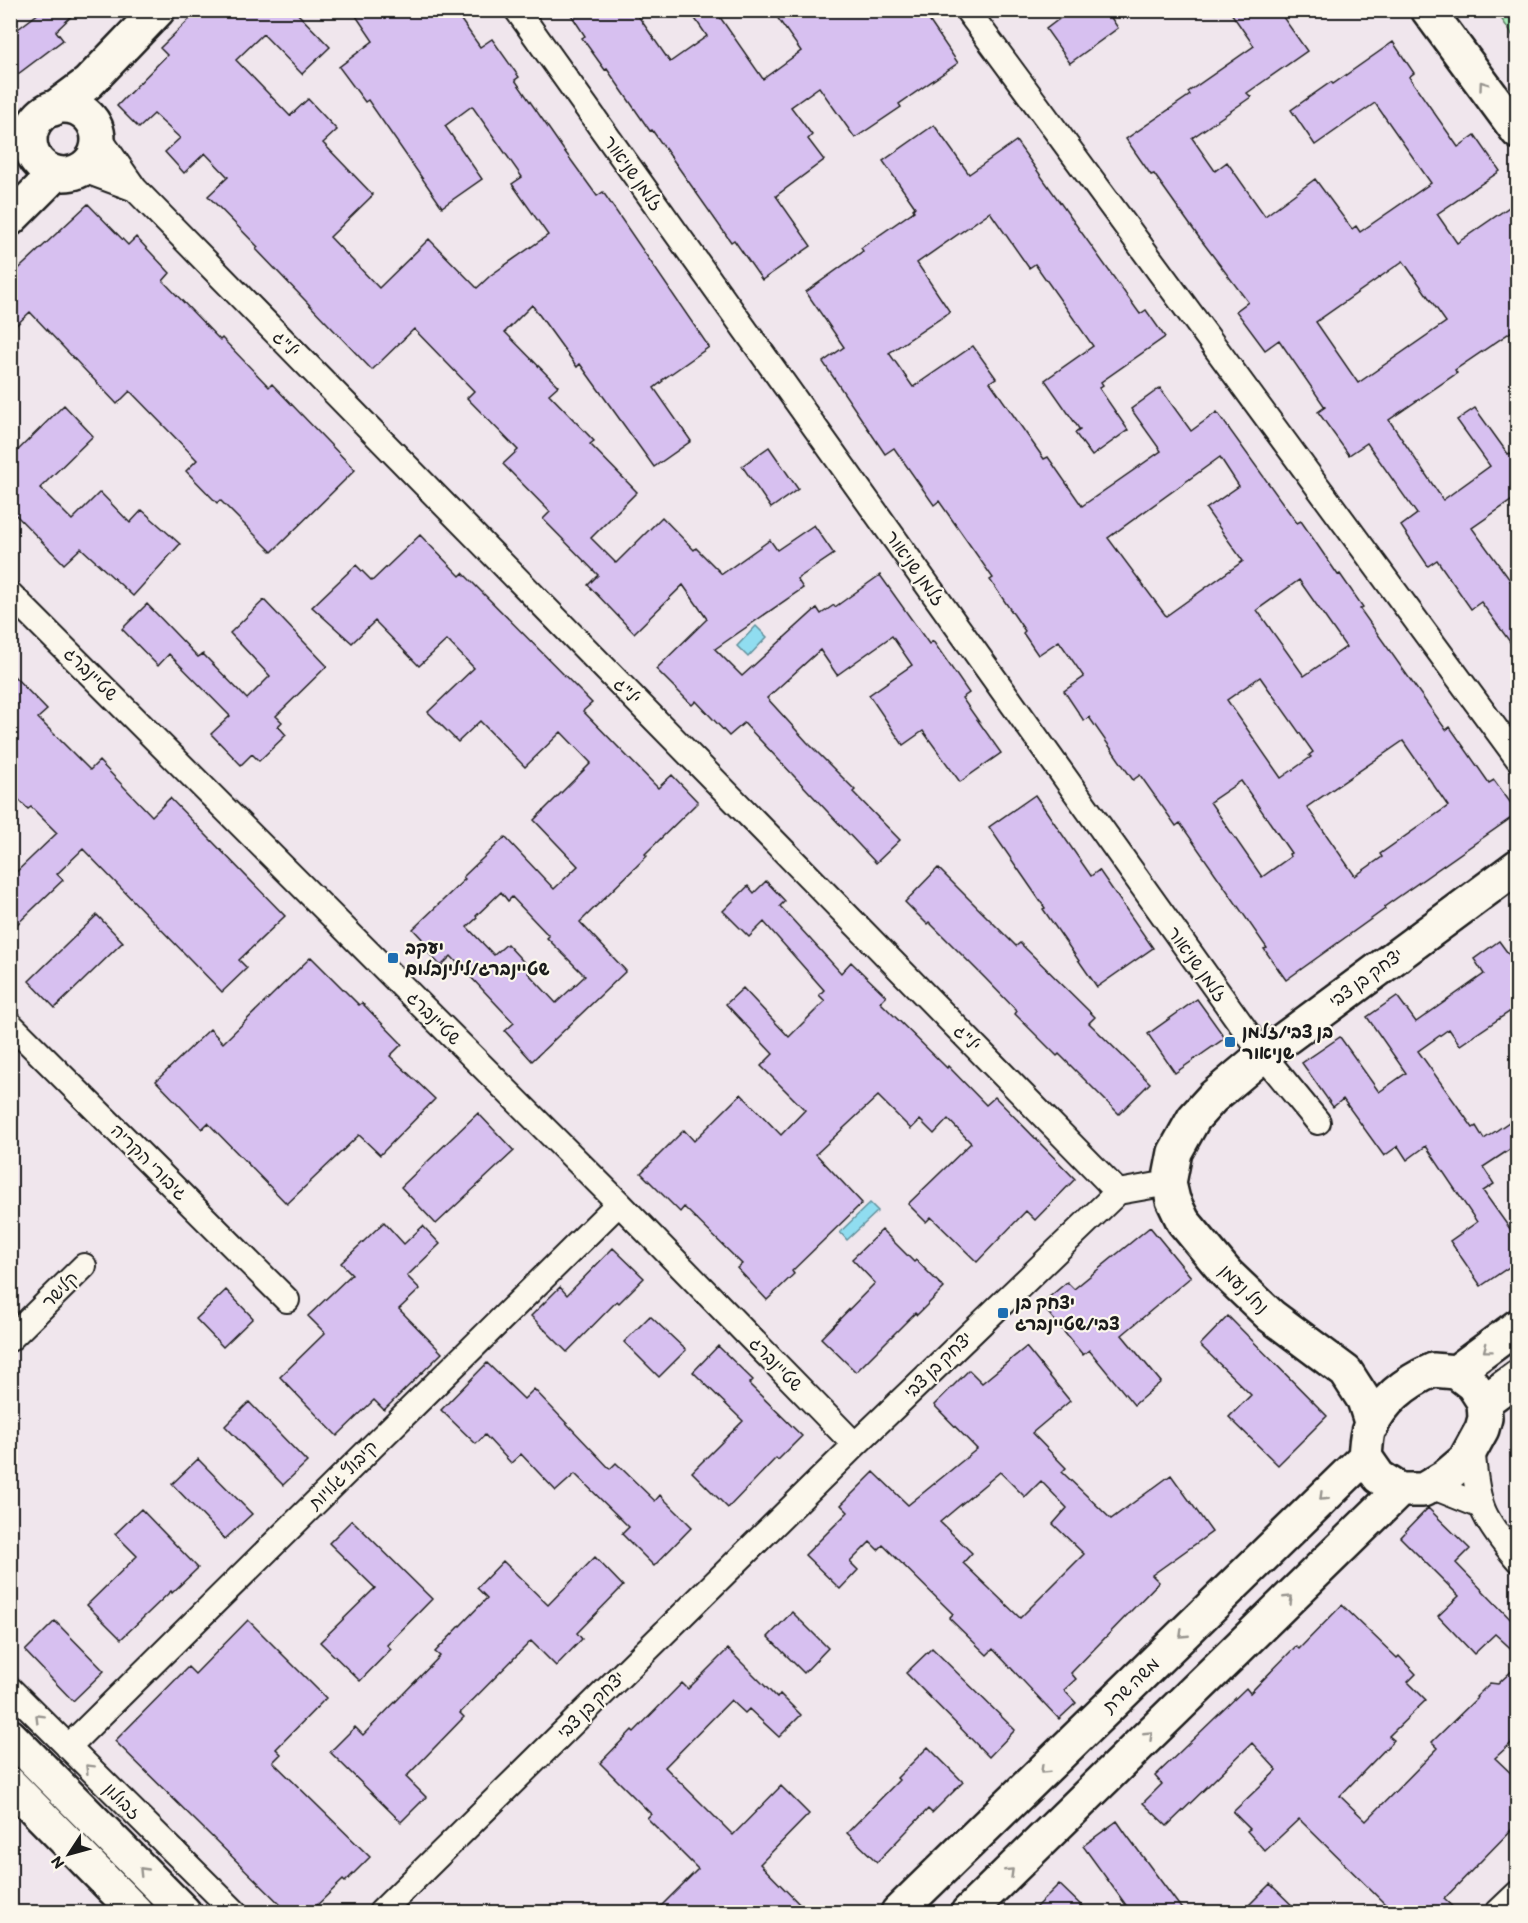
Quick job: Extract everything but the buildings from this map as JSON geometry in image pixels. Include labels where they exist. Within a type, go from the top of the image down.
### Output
[{"type":"street","points":[[69,171],[47,169],[40,163],[31,146],[34,125],[40,117],[71,97],[98,73],[158,10]]},
{"type":"street","name":"זלמן שניאור","points":[[517,10],[1263,1055],[1318,1122]]},
{"type":"street","points":[[967,10],[1518,759]]},
{"type":"street","points":[[1428,10],[1518,132]]},
{"type":"street","points":[[10,219],[69,171],[91,161],[97,149],[89,100],[98,73]]},
{"type":"street","points":[[53,109],[69,107],[78,109],[95,128]]},
{"type":"street","name":"יל\"ג","points":[[95,128],[135,189],[1118,1192]]},
{"type":"street","name":"יל\"ג","points":[[69,171],[135,189]]},
{"type":"street","name":"שטיינברג","points":[[10,594],[619,1203],[855,1444]]},
{"type":"street","name":"יצחק בן צבי","points":[[1169,1183],[1175,1152],[1194,1118],[1213,1098],[1263,1055],[1518,866]]},
{"type":"street","name":"גיבורי הקריה","points":[[10,1023],[287,1300]]},
{"type":"street","points":[[1118,1192],[1169,1183]]},
{"type":"street","name":"נחל נעמן","points":[[1169,1183],[1173,1200],[1183,1221],[1227,1274],[1271,1316],[1346,1372],[1364,1400],[1372,1425]]},
{"type":"street","name":"יצחק בן צבי","points":[[381,1912],[855,1444],[1118,1192]]},
{"type":"street","name":"קיבוץ גלויות","points":[[68,1747],[619,1203]]},
{"type":"street","name":"קלישר","points":[[10,1339],[84,1266]]},
{"type":"street","points":[[1456,1372],[1518,1326]]},
{"type":"street","points":[[968,1912],[1415,1488],[1445,1477],[1465,1460],[1482,1429],[1485,1418],[1484,1402],[1473,1385],[1456,1372],[1433,1370],[1402,1386],[1385,1402],[1368,1430],[1365,1456],[1379,1477],[1415,1488],[1481,1506]]},
{"type":"street","name":"נחל נעמן","points":[[1346,1372],[1411,1381]]},
{"type":"street","points":[[1484,1402],[1518,1377]]},
{"type":"street","points":[[1472,1446],[1481,1506],[1502,1540],[1518,1560]]},
{"type":"street","name":"משה שרת","points":[[898,1912],[1365,1456]]},
{"type":"street","name":"זבולון","points":[[10,1689],[235,1912]]},
{"type":"street","name":"זבולון","points":[[10,1736],[184,1912]]},
{"type":"street","points":[[10,1784],[136,1912]]},
{"type":"street","points":[[1498,1912],[1518,1893]]},
{"type":"green space","points":[[1496,11],[1517,11],[1516,40]]},
{"type":"water","points":[[756,626],[767,637],[748,657],[737,646]]},
{"type":"water","points":[[870,1203],[878,1211],[847,1240],[840,1232]]},
{"type":"place","name":"יעקב שטיינברג/לילינבלום","points":[[393,958]]},
{"type":"place","name":"בן צבי/זלמן שניאור","points":[[1230,1042]]},
{"type":"place","name":"יצחק בן צבי/שטיינברג","points":[[1003,1313]]}]
